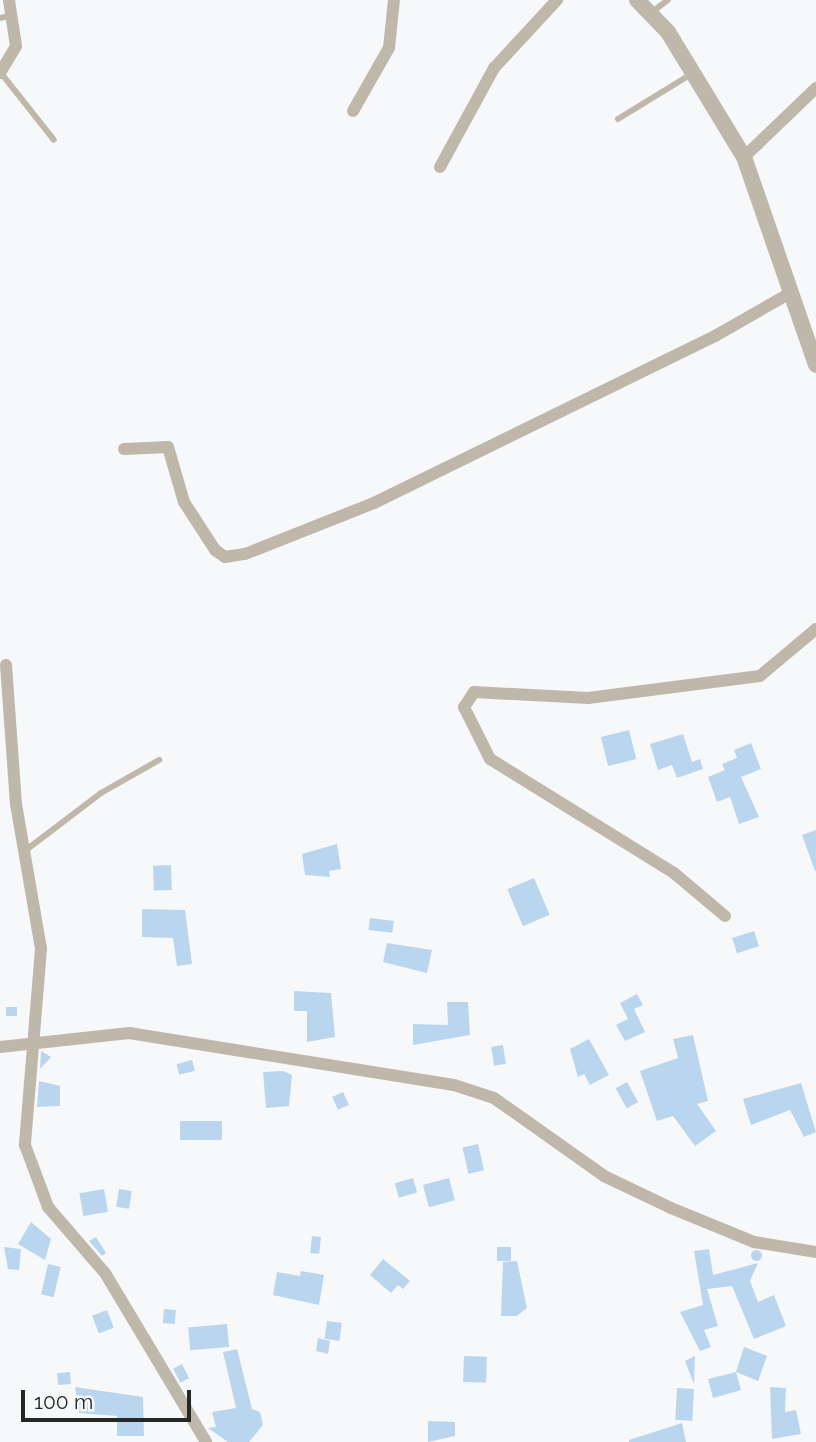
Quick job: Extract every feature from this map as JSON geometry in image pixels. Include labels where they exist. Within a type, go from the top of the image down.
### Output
[{"type":"street","points":[[0,73],[14,54],[6,16],[9,0]]},
{"type":"street","points":[[353,111],[389,48],[394,0]]},
{"type":"street","points":[[440,167],[494,68],[557,0]]},
{"type":"street","points":[[637,0],[695,72],[744,158],[813,345],[816,365]]},
{"type":"street","points":[[744,158],[816,88]]},
{"type":"street","points":[[124,449],[168,447],[184,502],[215,550],[225,557],[245,554],[374,503],[715,336],[792,292]]},
{"type":"street","points":[[725,916],[674,873],[490,759],[464,707],[474,692],[588,698],[760,676],[816,629]]},
{"type":"street","points":[[6,665],[5,727],[41,949],[25,1146],[38,1188],[105,1273],[206,1442]]},
{"type":"street","points":[[0,1047],[129,1033],[454,1085],[494,1098],[604,1176],[671,1208],[754,1242],[816,1252]]},
{"type":"lane","points":[[650,13],[668,0]]},
{"type":"lane","points":[[618,118],[695,72]]},
{"type":"lane","points":[[0,73],[54,140]]},
{"type":"lane","points":[[24,851],[101,793],[159,760]]},
{"type":"building","points":[[629,730],[636,759],[608,766],[601,737]]},
{"type":"building","points":[[683,734],[692,762],[700,759],[703,769],[677,778],[672,765],[658,770],[650,744]]},
{"type":"building","points":[[751,743],[761,769],[741,777],[759,817],[739,824],[730,797],[717,802],[708,777],[725,770],[722,764],[737,758],[734,750]]},
{"type":"building","points":[[816,830],[816,871],[815,871],[802,835]]},
{"type":"building","points":[[337,844],[341,869],[329,871],[330,877],[305,875],[302,854]]},
{"type":"building","points":[[171,865],[172,890],[154,891],[153,866]]},
{"type":"building","points":[[534,878],[550,915],[523,926],[507,889]]},
{"type":"building","points":[[142,909],[185,910],[192,964],[177,966],[173,938],[142,937]]},
{"type":"building","points":[[370,918],[394,921],[392,933],[369,930]]},
{"type":"building","points":[[754,931],[759,946],[737,953],[732,938]]},
{"type":"building","points":[[387,943],[432,950],[427,973],[383,962]]},
{"type":"building","points":[[294,991],[331,993],[335,1037],[307,1042],[307,1011],[294,1011]]},
{"type":"building","points":[[637,994],[643,1005],[634,1009],[645,1032],[625,1041],[616,1025],[628,1019],[620,1003]]},
{"type":"building","points":[[447,1002],[468,1002],[470,1035],[413,1045],[413,1024],[448,1025]]},
{"type":"building","points":[[6,1007],[17,1007],[17,1016],[6,1016]]},
{"type":"building","points":[[693,1035],[708,1101],[697,1104],[716,1131],[695,1146],[673,1116],[657,1121],[640,1071],[678,1058],[673,1039]]},
{"type":"building","points":[[589,1039],[609,1075],[590,1085],[584,1074],[578,1077],[570,1049]]},
{"type":"building","points":[[503,1045],[506,1064],[494,1066],[491,1047]]},
{"type":"building","points":[[41,1051],[51,1057],[40,1069]]},
{"type":"building","points":[[192,1060],[195,1071],[179,1075],[177,1064]]},
{"type":"building","points":[[283,1071],[292,1075],[289,1106],[266,1108],[263,1072]]},
{"type":"building","points":[[39,1081],[60,1086],[60,1106],[37,1107]]},
{"type":"building","points":[[627,1082],[638,1102],[627,1108],[616,1088]]},
{"type":"building","points":[[801,1083],[816,1132],[804,1137],[790,1110],[751,1125],[743,1099]]},
{"type":"building","points":[[343,1092],[349,1105],[338,1110],[332,1097]]},
{"type":"building","points":[[180,1121],[222,1121],[222,1140],[180,1140]]},
{"type":"building","points":[[478,1144],[484,1170],[468,1174],[462,1148]]},
{"type":"building","points":[[413,1178],[417,1192],[399,1198],[395,1183]]},
{"type":"building","points":[[449,1178],[455,1200],[429,1207],[423,1185]]},
{"type":"building","points":[[104,1189],[108,1212],[83,1216],[79,1193]]},
{"type":"building","points":[[119,1189],[132,1191],[129,1209],[116,1207]]},
{"type":"building","points":[[31,1222],[51,1239],[45,1260],[18,1244]]},
{"type":"building","points":[[312,1236],[321,1237],[319,1254],[310,1253]]},
{"type":"building","points":[[96,1237],[106,1253],[102,1256],[89,1241]]},
{"type":"building","points":[[4,1247],[21,1249],[19,1270],[8,1269]]},
{"type":"building","points":[[497,1247],[511,1247],[511,1261],[497,1261]]},
{"type":"building","points":[[709,1249],[713,1275],[758,1263],[750,1281],[758,1302],[774,1295],[786,1326],[754,1339],[732,1286],[707,1289],[718,1326],[704,1330],[711,1347],[700,1351],[680,1312],[703,1305],[694,1251]]},
{"type":"building","points":[[756,1249],[762,1255],[756,1261],[750,1255]]},
{"type":"building","points":[[383,1259],[410,1281],[403,1289],[398,1285],[391,1293],[370,1275]]},
{"type":"building","points":[[517,1261],[527,1308],[517,1316],[501,1316],[503,1262]]},
{"type":"building","points":[[48,1264],[61,1267],[54,1297],[41,1294]]},
{"type":"building","points":[[301,1271],[324,1275],[319,1305],[273,1295],[277,1272],[300,1276]]},
{"type":"building","points":[[164,1309],[176,1310],[175,1324],[163,1323]]},
{"type":"building","points":[[107,1310],[114,1328],[99,1333],[92,1316]]},
{"type":"building","points":[[327,1321],[342,1323],[339,1341],[324,1339]]},
{"type":"building","points":[[227,1324],[229,1347],[190,1350],[188,1327]]},
{"type":"building","points":[[318,1338],[330,1341],[328,1354],[316,1351]]},
{"type":"building","points":[[744,1347],[767,1356],[758,1381],[736,1372]]},
{"type":"building","points":[[237,1349],[252,1409],[260,1412],[263,1425],[249,1442],[228,1442],[208,1428],[216,1427],[212,1412],[236,1408],[223,1352]]},
{"type":"building","points":[[464,1356],[487,1357],[486,1383],[463,1382]]},
{"type":"building","points":[[695,1356],[694,1384],[685,1361]]},
{"type":"building","points":[[182,1364],[189,1378],[180,1383],[173,1369]]},
{"type":"building","points":[[70,1372],[71,1384],[58,1385],[57,1373]]},
{"type":"building","points":[[736,1372],[741,1390],[713,1398],[708,1379]]},
{"type":"building","points":[[75,1387],[143,1397],[144,1436],[117,1436],[117,1416],[79,1413]]},
{"type":"building","points":[[770,1387],[786,1388],[785,1412],[796,1410],[801,1434],[772,1439]]},
{"type":"building","points":[[677,1388],[694,1389],[692,1421],[675,1420]]},
{"type":"building","points":[[428,1421],[455,1422],[455,1436],[428,1442]]},
{"type":"building","points":[[682,1423],[686,1442],[629,1442],[629,1440]]}]
